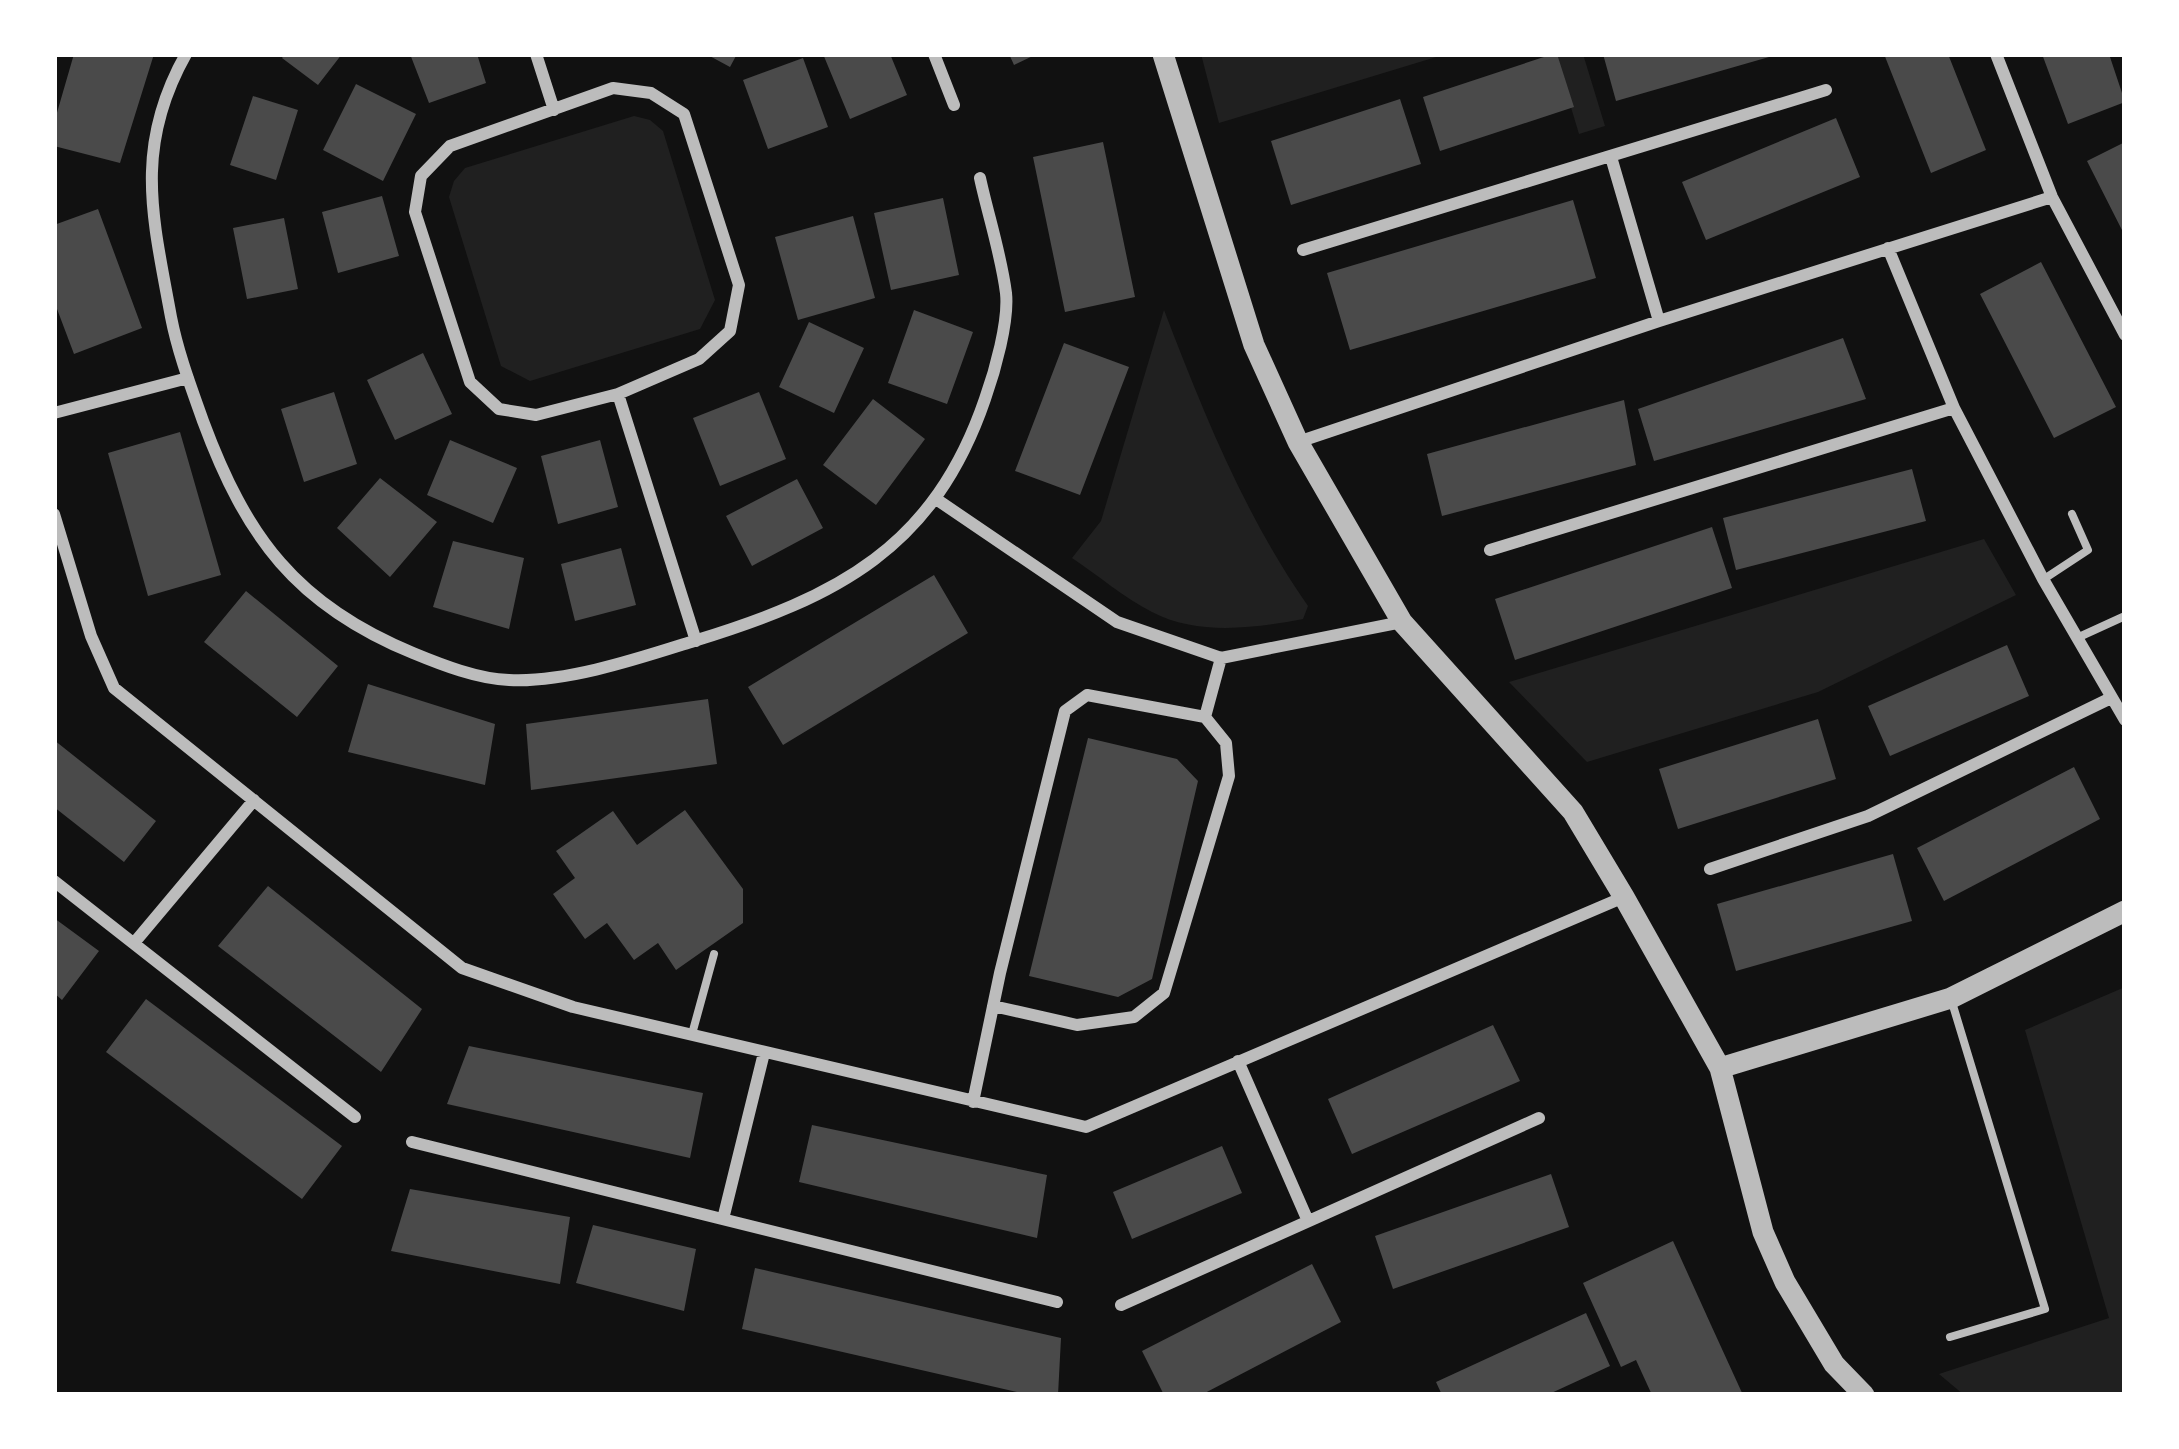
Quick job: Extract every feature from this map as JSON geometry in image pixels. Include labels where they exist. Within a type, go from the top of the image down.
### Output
[{"type":"street","points":[[186,54],[173,76],[154,135],[149,200],[176,347],[218,463],[262,545],[308,593],[374,637],[440,664],[508,680],[606,668],[754,622],[856,576],[925,515],[969,447],[994,373],[1006,296],[980,178]]},
{"type":"street","points":[[536,54],[554,110]]},
{"type":"street","points":[[934,54],[954,105]]},
{"type":"street","points":[[1163,54],[1254,345],[1298,442],[1402,622],[1574,812],[1720,1068],[1763,1232],[1785,1282],[1834,1364],[1864,1395]]},
{"type":"street","points":[[1996,54],[2052,197],[2125,335]]},
{"type":"street","points":[[613,88],[651,93],[684,114],[739,285],[730,332],[699,359],[618,394],[536,415],[499,409],[470,382],[415,212],[421,176],[450,146],[554,110],[613,88]]},
{"type":"street","points":[[1303,250],[1826,90]]},
{"type":"street","points":[[1611,157],[1659,321]]},
{"type":"street","points":[[1298,442],[2052,197]]},
{"type":"street","points":[[1888,248],[1954,408],[2043,579],[2125,720]]},
{"type":"street","points":[[54,413],[188,378]]},
{"type":"street","points":[[618,394],[696,641]]},
{"type":"street","points":[[1490,550],[1954,408]]},
{"type":"street","points":[[936,499],[1118,622],[1221,658],[1402,622]]},
{"type":"street","points":[[54,514],[91,636],[114,688],[462,968],[573,1007],[1085,1127],[1624,897]]},
{"type":"street","points":[[1205,717],[1221,658]]},
{"type":"street","points":[[973,1102],[993,1006],[1065,711],[1088,695],[1205,717],[1226,743],[1229,776],[1164,993],[1134,1017],[1077,1025],[993,1006]]},
{"type":"street","points":[[1710,869],[1868,816],[2111,698]]},
{"type":"street","points":[[134,944],[254,800]]},
{"type":"street","points":[[54,881],[355,1117]]},
{"type":"street","points":[[1720,1068],[1951,998],[2125,910]]},
{"type":"street","points":[[723,1219],[764,1053]]},
{"type":"street","points":[[1238,1061],[1308,1220]]},
{"type":"street","points":[[1121,1305],[1539,1118]]},
{"type":"street","points":[[412,1142],[1057,1302]]},
{"type":"street","points":[[1834,1364],[1835,1395]]},
{"type":"lane","points":[[2043,579],[2088,550],[2072,514]]},
{"type":"lane","points":[[2077,638],[2125,616]]},
{"type":"lane","points":[[692,1035],[714,954]]},
{"type":"lane","points":[[1950,1337],[2045,1309],[1951,998]]},
{"type":"shaded area","points":[[1201,54],[1446,54],[1219,123]]},
{"type":"shaded area","points":[[1555,54],[1583,54],[1605,126],[1579,134]]},
{"type":"shaded area","points":[[634,116],[650,120],[663,131],[715,300],[700,329],[530,381],[501,366],[449,197],[454,181],[465,168]]},
{"type":"shaded area","points":[[1164,310],[1245,500],[1308,606],[1303,619],[1246,627],[1169,620],[1072,558],[1101,521]]},
{"type":"shaded area","points":[[1984,539],[2016,595],[1818,692],[1587,762],[1509,682]]},
{"type":"shaded area","points":[[2125,987],[2125,1395],[1964,1395],[1939,1374],[2109,1318],[2025,1030]]},
{"type":"building","points":[[74,54],[154,54],[120,163],[54,146],[54,123]]},
{"type":"building","points":[[285,54],[342,54],[318,85],[282,58]]},
{"type":"building","points":[[410,54],[477,54],[486,83],[429,103]]},
{"type":"building","points":[[706,54],[737,54],[730,67]]},
{"type":"building","points":[[823,54],[890,54],[907,95],[850,119]]},
{"type":"building","points":[[1009,54],[1037,54],[1014,65]]},
{"type":"building","points":[[1557,54],[1574,107],[1440,151],[1423,97]]},
{"type":"building","points":[[1603,54],[1776,54],[1776,55],[1616,101]]},
{"type":"building","points":[[1884,54],[1948,54],[1986,150],[1931,173]]},
{"type":"building","points":[[2042,54],[2109,54],[2125,102],[2068,124]]},
{"type":"building","points":[[803,58],[828,127],[768,149],[743,80]]},
{"type":"building","points":[[356,84],[416,114],[383,181],[323,150]]},
{"type":"building","points":[[253,96],[298,110],[276,180],[230,165]]},
{"type":"building","points":[[1400,99],[1421,164],[1291,205],[1271,141]]},
{"type":"building","points":[[1836,118],[1860,177],[1706,240],[1682,182]]},
{"type":"building","points":[[1103,142],[1135,297],[1065,312],[1033,157]]},
{"type":"building","points":[[2125,142],[2125,236],[2087,161]]},
{"type":"building","points":[[382,196],[399,256],[338,273],[322,212]]},
{"type":"building","points":[[943,198],[959,275],[891,290],[874,213]]},
{"type":"building","points":[[1573,200],[1596,278],[1350,350],[1327,273]]},
{"type":"building","points":[[98,209],[142,328],[74,354],[54,301],[54,225]]},
{"type":"building","points":[[853,216],[875,298],[798,320],[775,237]]},
{"type":"building","points":[[284,218],[298,289],[247,299],[233,228]]},
{"type":"building","points":[[2041,262],[2116,407],[2054,438],[1980,294]]},
{"type":"building","points":[[914,310],[973,332],[947,404],[888,383]]},
{"type":"building","points":[[809,322],[864,348],[834,413],[779,387]]},
{"type":"building","points":[[1843,338],[1866,399],[1654,461],[1638,409]]},
{"type":"building","points":[[1064,343],[1129,367],[1080,495],[1015,471]]},
{"type":"building","points":[[423,353],[452,414],[395,440],[367,380]]},
{"type":"building","points":[[334,392],[357,464],[304,482],[281,409]]},
{"type":"building","points":[[759,392],[786,459],[720,486],[693,418]]},
{"type":"building","points":[[873,399],[925,439],[876,505],[823,465]]},
{"type":"building","points":[[1624,400],[1636,465],[1442,516],[1427,454]]},
{"type":"building","points":[[180,432],[221,575],[148,596],[108,453]]},
{"type":"building","points":[[450,440],[517,468],[493,523],[427,495]]},
{"type":"building","points":[[600,440],[618,507],[558,524],[541,456]]},
{"type":"building","points":[[1912,469],[1926,521],[1736,570],[1723,518]]},
{"type":"building","points":[[380,478],[437,522],[390,577],[337,528]]},
{"type":"building","points":[[797,479],[823,528],[752,566],[726,516]]},
{"type":"building","points":[[1712,527],[1732,588],[1515,660],[1495,599]]},
{"type":"building","points":[[453,541],[524,558],[509,629],[433,607]]},
{"type":"building","points":[[621,548],[636,605],[575,621],[561,564]]},
{"type":"building","points":[[934,575],[968,633],[783,745],[748,687]]},
{"type":"building","points":[[246,591],[338,666],[297,717],[204,642]]},
{"type":"building","points":[[2007,645],[2029,696],[1890,756],[1868,706]]},
{"type":"building","points":[[368,684],[495,724],[485,785],[348,752]]},
{"type":"building","points":[[708,699],[717,764],[531,790],[526,724]]},
{"type":"building","points":[[1818,719],[1836,779],[1678,829],[1659,769]]},
{"type":"building","points":[[1088,738],[1177,759],[1198,781],[1152,979],[1118,997],[1029,976]]},
{"type":"building","points":[[54,740],[156,821],[124,862],[54,807]]},
{"type":"building","points":[[2074,767],[2100,819],[1944,901],[1917,848]]},
{"type":"building","points":[[685,810],[743,889],[743,923],[676,970],[658,943],[634,960],[607,923],[585,939],[553,894],[575,878],[556,851],[613,811],[637,845]]},
{"type":"building","points":[[1893,854],[1912,921],[1736,971],[1717,904]]},
{"type":"building","points":[[268,886],[422,1009],[381,1072],[218,946]]},
{"type":"building","points":[[54,918],[99,951],[62,1000],[54,993]]},
{"type":"building","points":[[146,999],[342,1146],[302,1199],[106,1052]]},
{"type":"building","points":[[1493,1025],[1520,1081],[1352,1154],[1328,1099]]},
{"type":"building","points":[[469,1046],[703,1093],[690,1158],[447,1104]]},
{"type":"building","points":[[812,1125],[1047,1175],[1037,1238],[799,1182]]},
{"type":"building","points":[[1222,1146],[1242,1193],[1132,1239],[1113,1192]]},
{"type":"building","points":[[1551,1174],[1569,1227],[1393,1289],[1375,1236]]},
{"type":"building","points":[[410,1189],[570,1217],[560,1284],[391,1251]]},
{"type":"building","points":[[593,1225],[696,1249],[684,1311],[576,1283]]},
{"type":"building","points":[[1673,1241],[1743,1395],[1652,1395],[1636,1360],[1621,1367],[1583,1283]]},
{"type":"building","points":[[1312,1264],[1341,1322],[1201,1395],[1164,1395],[1142,1351]]},
{"type":"building","points":[[755,1268],[1061,1338],[1058,1395],[1030,1395],[742,1329]]},
{"type":"building","points":[[1586,1313],[1610,1366],[1547,1395],[1442,1395],[1436,1382]]}]
